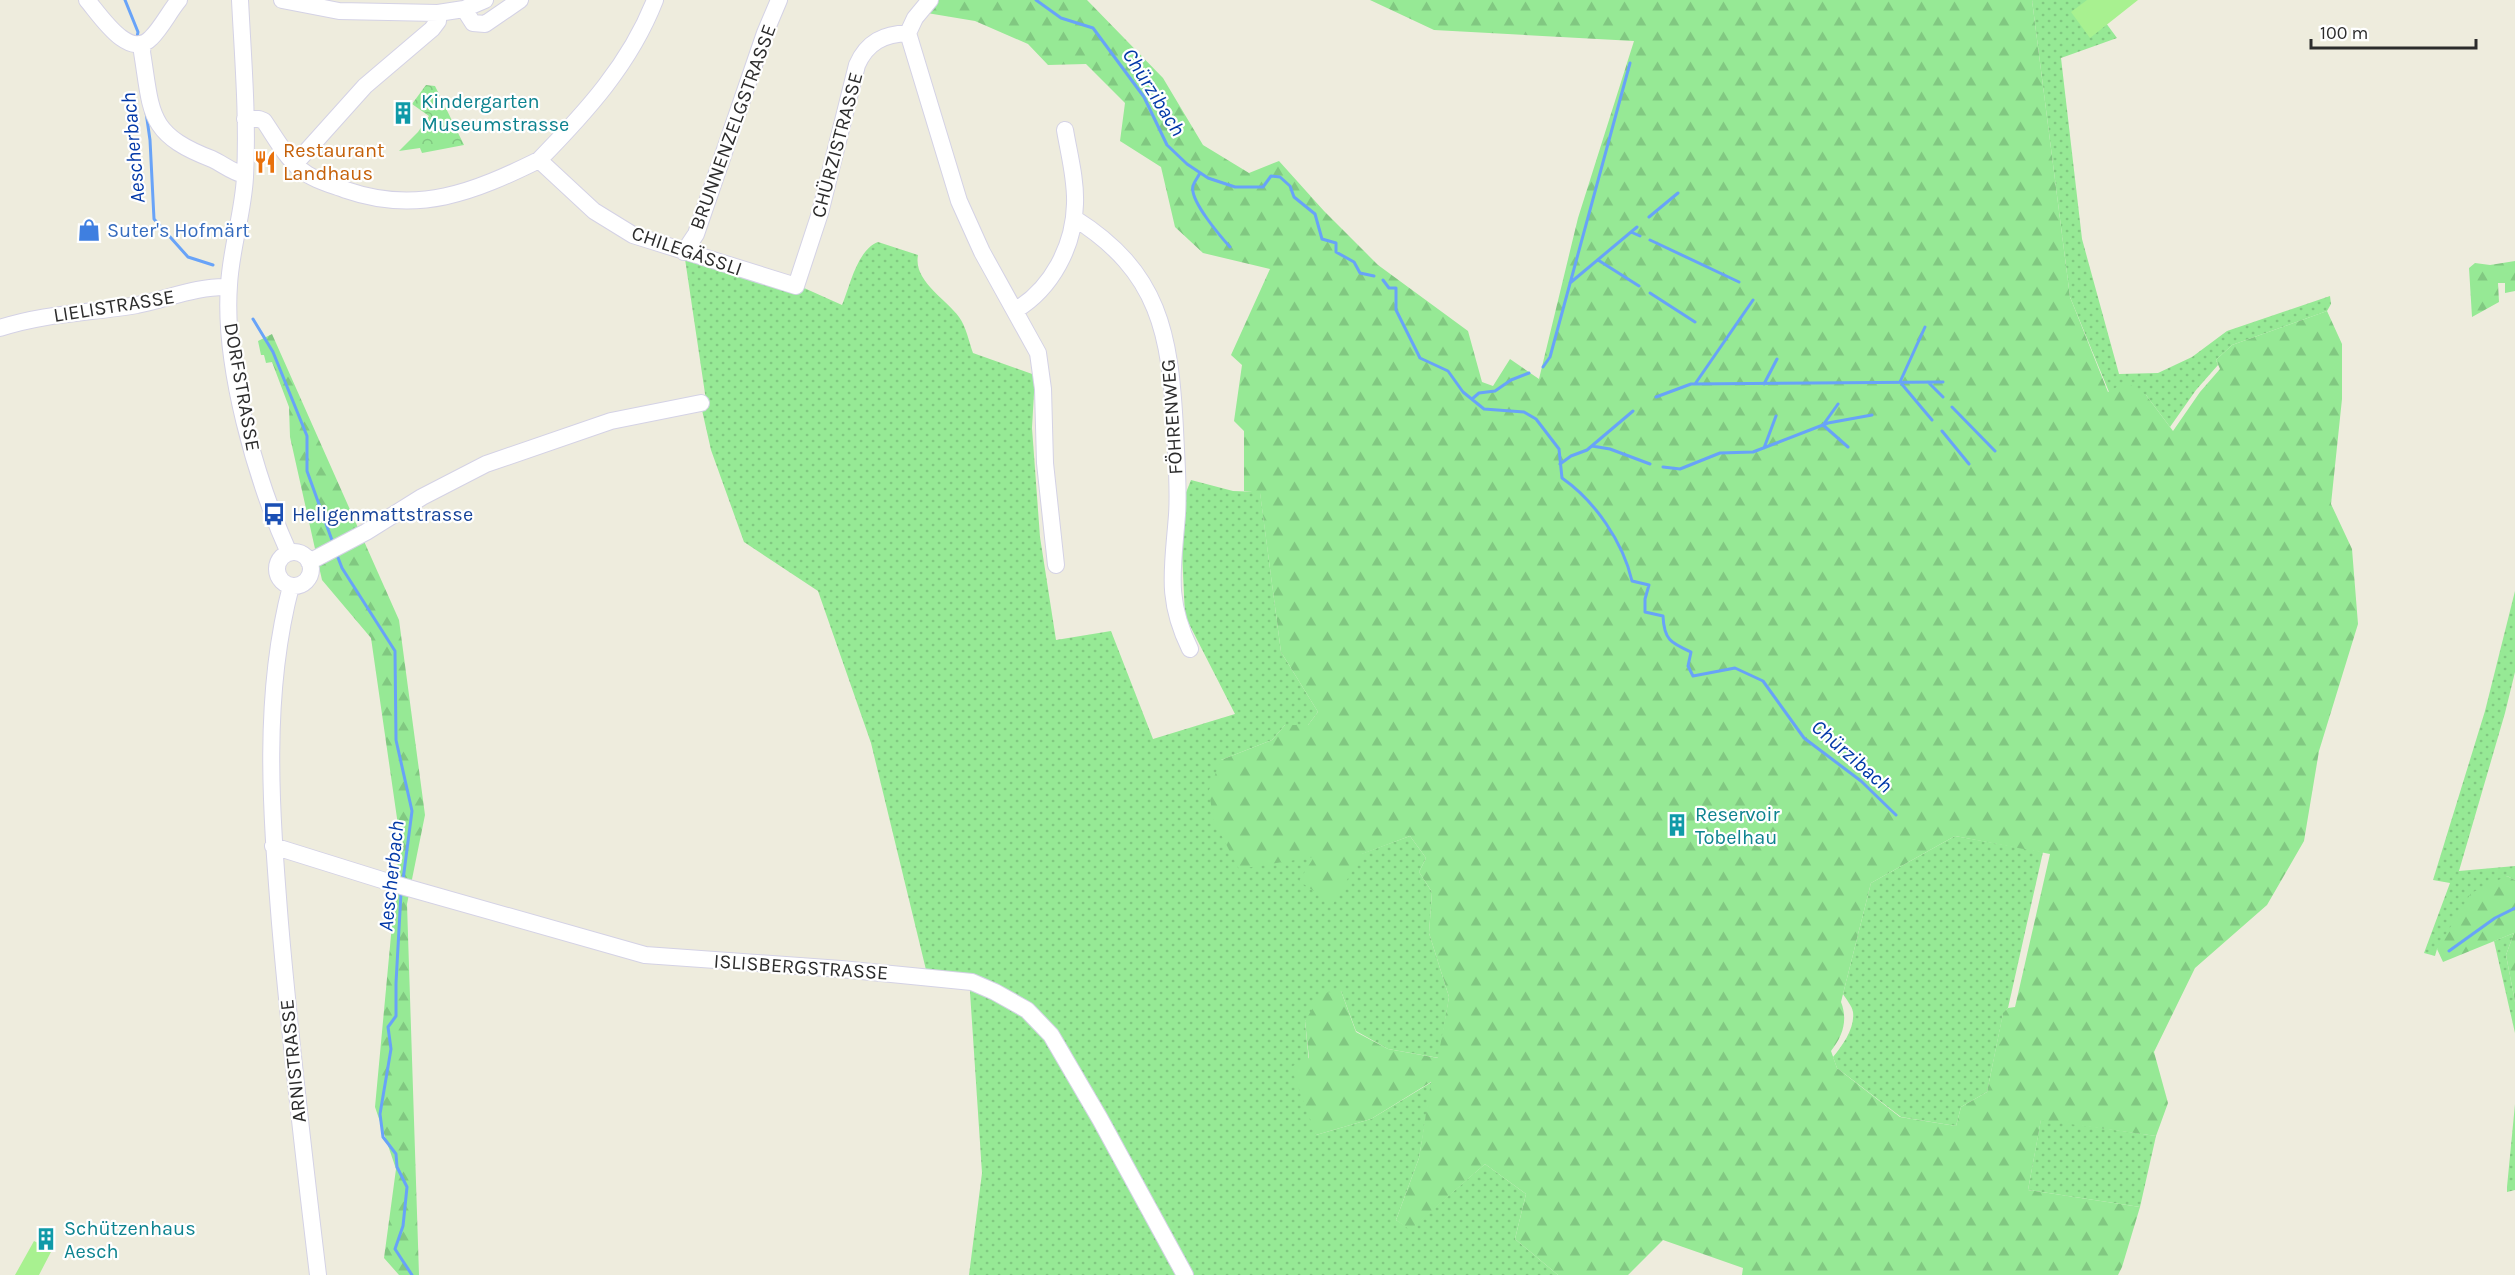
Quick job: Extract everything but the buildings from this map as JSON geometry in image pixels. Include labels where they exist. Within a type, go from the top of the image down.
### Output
[{"type":"street","points":[[87,0],[118,36],[138,45],[142,52],[154,117],[164,132],[184,148],[245,175]]},
{"type":"street","points":[[138,45],[151,38],[179,0]]},
{"type":"street","name":"DORFSTRASSE","points":[[240,0],[245,175],[241,216],[228,287],[233,358],[241,402],[257,464],[289,553]]},
{"type":"street","points":[[282,0],[339,12],[438,13],[464,9],[485,0]]},
{"type":"street","points":[[464,9],[473,23],[485,24],[520,0]]},
{"type":"street","points":[[245,119],[259,119],[264,122],[295,165],[317,180],[359,195],[386,200],[410,201],[428,200],[461,193],[497,181],[539,160],[612,80],[644,28],[655,0]]},
{"type":"street","name":"BRUNNENZELGSTRASSE","points":[[684,252],[696,234],[765,33],[779,0]]},
{"type":"street","points":[[930,0],[915,18],[908,33],[959,201],[982,252],[1038,353],[1043,389],[1045,463],[1056,565]]},
{"type":"street","points":[[295,165],[365,86],[432,29],[438,21],[438,13]]},
{"type":"street","name":"CHÜRZISTRASSE","points":[[796,286],[820,213],[857,65],[863,52],[879,39],[890,34],[908,33]]},
{"type":"street","points":[[1016,310],[1034,298],[1050,279],[1069,242],[1074,218],[1074,184],[1065,130]]},
{"type":"street","name":"CHILEGÄSSLI","points":[[539,160],[594,211],[623,229],[654,243],[796,286]]},
{"type":"street","name":"FÖHRENWEG","points":[[1074,218],[1094,230],[1117,250],[1138,276],[1156,309],[1166,338],[1172,373],[1177,477],[1177,516],[1172,568],[1173,594],[1179,627],[1190,649]]},
{"type":"street","name":"LIELISTRASSE","points":[[0,328],[19,321],[134,306],[211,288],[228,287]]},
{"type":"street","points":[[309,562],[334,550],[422,497],[486,464],[611,421],[701,403]]},
{"type":"street","points":[[289,553],[299,553],[309,562],[311,572],[306,581],[291,586],[282,580],[278,570],[280,560],[289,553]]},
{"type":"street","points":[[273,846],[272,717],[275,666],[291,586]]},
{"type":"street","name":"ISLISBERGSTRASSE","points":[[273,846],[405,887],[645,955],[841,969],[972,982],[995,992],[1027,1010],[1051,1035],[1101,1119],[1185,1275]]},
{"type":"street","name":"ARNISTRASSE","points":[[273,846],[292,1054],[318,1275]]},
{"type":"green space","points":[[935,0],[1087,0],[1163,78],[1203,145],[1249,173],[1279,161],[1324,211],[1378,265],[1468,331],[1482,382],[1493,386],[1510,359],[1539,379],[1578,218],[1634,41],[1434,30],[1370,0],[2032,0],[2070,297],[2108,392],[2126,382],[2146,395],[2173,431],[2200,392],[2220,369],[2216,360],[2232,345],[2327,311],[2342,344],[2342,399],[2331,504],[2352,549],[2358,624],[2319,751],[2304,841],[2267,905],[2195,968],[2154,1052],[2168,1103],[2156,1136],[2041,1120],[2028,1190],[2140,1207],[2118,1275],[1742,1275],[1743,1268],[1663,1240],[1628,1275],[1558,1275],[1515,1239],[1526,1194],[1485,1164],[1410,1230],[1396,1220],[1419,1158],[1431,1082],[1371,1119],[1316,1135],[1291,1067],[1309,1058],[1305,1021],[1322,993],[1341,991],[1356,1032],[1388,1049],[1438,1058],[1449,997],[1429,933],[1432,892],[1419,872],[1426,858],[1410,836],[1362,854],[1333,904],[1299,881],[1314,857],[1239,869],[1213,819],[1209,790],[1221,760],[1272,740],[1285,725],[1308,725],[1318,712],[1281,652],[1260,493],[1244,491],[1244,431],[1234,421],[1242,365],[1231,355],[1270,269],[1203,253],[1175,227],[1161,167],[1120,141],[1125,103],[1086,64],[1048,65],[1028,44],[975,21],[927,13]],"holes":[[[1955,836],[2050,854],[2015,1007],[2008,1008],[2003,1013],[1987,1092],[1961,1107],[1956,1126],[1900,1117],[1837,1068],[1831,1051],[1839,1040],[1843,1028],[1844,1015],[1841,1002],[1871,883]]]},
{"type":"green space","points":[[2032,0],[2089,0],[2117,38],[2061,58],[2082,239],[2119,374],[2158,373],[2192,357],[2227,331],[2330,296],[2331,304],[2327,311],[2232,345],[2216,360],[2218,365],[2196,390],[2170,427],[2146,395],[2109,392],[2070,297]]},
{"type":"green space","points":[[2087,0],[2138,0],[2090,38],[2071,12]]},
{"type":"green space","points":[[426,85],[435,86],[464,145],[422,153],[420,148],[399,151],[418,132],[429,116],[412,104]]},
{"type":"green space","points":[[878,242],[918,255],[920,273],[961,321],[973,353],[1035,375],[1032,428],[1040,537],[1056,640],[1111,631],[1153,739],[1235,714],[1185,616],[1182,552],[1185,495],[1191,480],[1233,491],[1260,492],[1281,652],[1318,712],[1308,725],[1285,725],[1272,740],[1221,760],[1315,857],[1361,854],[1410,836],[1426,858],[1419,872],[1432,892],[1429,933],[1449,997],[1439,1058],[1388,1049],[1356,1031],[1341,991],[1305,1021],[1316,1135],[1371,1119],[1432,1082],[1419,1158],[1396,1220],[1410,1229],[1485,1164],[1526,1194],[1515,1239],[1558,1275],[969,1275],[982,1173],[970,992],[972,983],[928,978],[871,743],[818,591],[744,542],[711,450],[702,410],[707,407],[685,259],[784,279],[842,305],[859,260],[871,246]]},
{"type":"green space","points":[[2515,261],[2515,291],[2505,293],[2505,283],[2498,283],[2499,302],[2472,317],[2469,268],[2475,263],[2490,265]]},
{"type":"green space","points":[[272,334],[399,620],[425,815],[407,904],[419,1275],[399,1275],[384,1258],[396,1169],[375,1107],[400,839],[371,638],[322,580],[290,437],[289,407],[272,362],[266,363],[264,355],[261,355],[258,341]]},
{"type":"green space","points":[[2515,591],[2515,672],[2459,871],[2515,866],[2515,880],[2507,876],[2437,949],[2435,956],[2424,953],[2450,883],[2433,880],[2485,711]]},
{"type":"green space","points":[[1955,836],[2043,852],[2008,1008],[2003,1014],[1987,1092],[1961,1107],[1956,1126],[1901,1117],[1837,1068],[1833,1057],[1844,1042],[1852,1024],[1852,1010],[1843,994],[1871,883]]},
{"type":"green space","points":[[2507,876],[2515,880],[2515,1002],[2506,955],[2514,933],[2443,962],[2437,949],[2471,893]]},
{"type":"green space","points":[[2514,933],[2506,955],[2515,1002],[2515,1033],[2494,941]]},
{"type":"green space","points":[[2515,1104],[2515,1190],[2507,1192],[2507,1187]]},
{"type":"green space","points":[[2041,1119],[2156,1136],[2140,1207],[2028,1190]]},
{"type":"green space","points":[[34,1241],[52,1250],[39,1275],[15,1275]]},
{"type":"waterway","name":"Aescherbach","points":[[125,0],[138,32],[137,37]]},
{"type":"waterway","name":"Chürzibach","points":[[1036,0],[1061,18],[1093,28],[1144,97],[1167,145],[1187,164],[1208,178],[1235,187],[1263,187],[1271,176],[1280,177],[1290,186],[1294,197],[1315,214],[1322,239],[1336,243],[1336,252],[1354,262],[1360,273],[1374,276]]},
{"type":"waterway","points":[[1543,367],[1550,357],[1630,63]]},
{"type":"waterway","name":"Aescherbach","points":[[146,112],[150,140],[154,219],[188,257],[213,265]]},
{"type":"waterway","points":[[1200,173],[1193,186],[1196,200],[1230,247]]},
{"type":"waterway","points":[[1649,217],[1678,193]]},
{"type":"waterway","points":[[1570,283],[1637,227]]},
{"type":"waterway","points":[[1631,232],[1640,236]]},
{"type":"waterway","points":[[1650,240],[1739,282]]},
{"type":"waterway","points":[[1598,260],[1639,286]]},
{"type":"waterway","name":"Chürzibach","points":[[1383,280],[1389,288],[1396,288],[1396,310],[1420,358],[1448,371],[1463,392],[1484,409],[1524,412],[1536,419],[1559,449],[1562,478],[1586,498],[1615,537],[1632,581],[1649,585],[1645,599],[1645,612],[1663,616],[1665,630],[1670,640],[1691,652],[1688,666],[1693,676],[1735,668],[1763,681],[1804,738],[1861,781],[1896,815]]},
{"type":"waterway","points":[[1650,293],[1695,322]]},
{"type":"waterway","points":[[1695,384],[1753,300]]},
{"type":"waterway","name":"Aescherbach","points":[[253,319],[273,352],[307,436],[307,471],[333,543]]},
{"type":"waterway","points":[[1925,327],[1900,382],[1932,420]]},
{"type":"waterway","points":[[1764,384],[1777,359]]},
{"type":"waterway","points":[[1472,399],[1479,393],[1495,391],[1511,380],[1529,373]]},
{"type":"waterway","points":[[1928,382],[1943,397]]},
{"type":"waterway","points":[[1656,397],[1691,384],[1943,382]]},
{"type":"waterway","points":[[1838,404],[1823,425],[1848,447]]},
{"type":"waterway","points":[[1952,407],[1995,451]]},
{"type":"waterway","points":[[1560,464],[1571,456],[1587,450],[1633,411]]},
{"type":"waterway","points":[[1663,467],[1680,469],[1720,453],[1753,452],[1828,423],[1872,415]]},
{"type":"waterway","points":[[1764,448],[1776,416]]},
{"type":"waterway","points":[[1942,431],[1969,464]]},
{"type":"waterway","points":[[1592,446],[1610,449],[1650,464]]},
{"type":"waterway","name":"Aescherbach","points":[[337,555],[342,568],[395,651],[396,740],[412,811],[403,880]]},
{"type":"waterway","name":"Aescherbach","points":[[401,893],[396,1016],[388,1027],[391,1049],[380,1114],[383,1137],[396,1154],[397,1167],[407,1187],[403,1226],[395,1249],[412,1275]]},
{"type":"waterway","points":[[2449,951],[2495,918],[2515,908]]},
{"type":"place","name":"Kindergarten Museumstrasse","points":[[403,113]]},
{"type":"place","name":"Restaurant Landhaus","points":[[265,162]]},
{"type":"place","name":"Suter's Hofmärt","points":[[89,230]]},
{"type":"place","name":"Heligenmattstrasse","points":[[274,514]]},
{"type":"place","name":"Reservoir Tobelhau","points":[[1677,825]]},
{"type":"place","name":"Schützenhaus Aesch","points":[[46,1239]]}]
